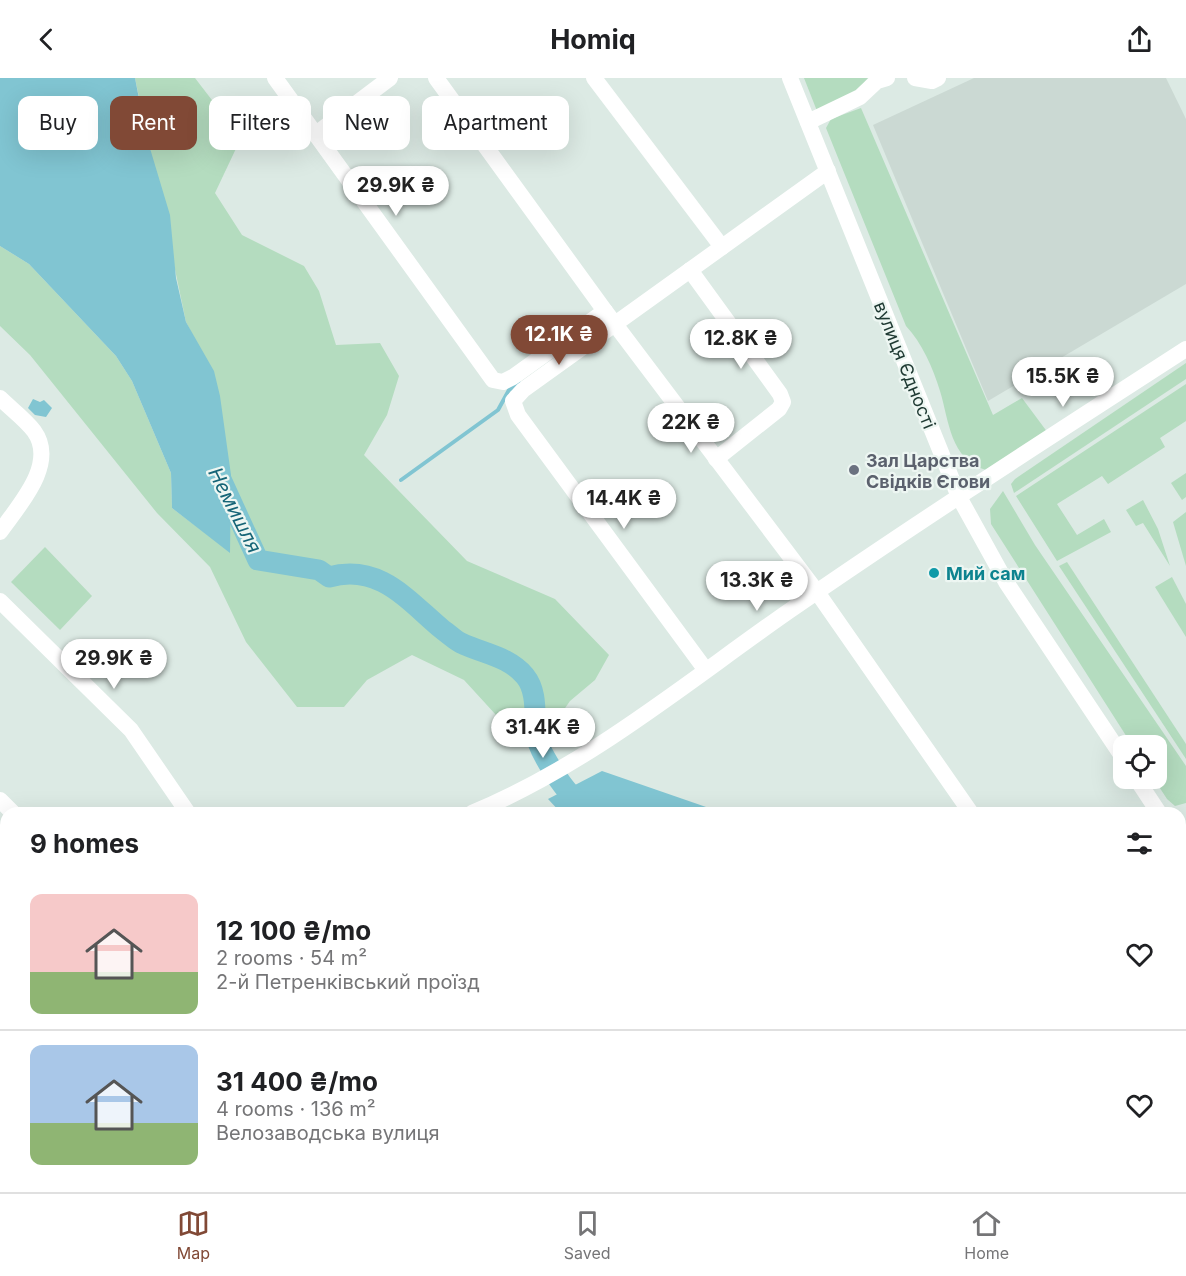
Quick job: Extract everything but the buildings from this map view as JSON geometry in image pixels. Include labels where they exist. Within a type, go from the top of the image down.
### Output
[{"type":"street","points":[[275,78],[488,375],[508,390],[518,415],[705,669]]},
{"type":"street","points":[[316,134],[390,78]]},
{"type":"street","points":[[436,78],[610,317],[817,592],[967,807]]},
{"type":"street","points":[[594,78],[722,247]]},
{"type":"street","name":"вулиця Єдності","points":[[790,78],[959,497],[1006,582],[1113,742]]},
{"type":"street","points":[[808,122],[860,97],[877,81],[887,78]]},
{"type":"street","points":[[915,78],[933,81],[938,78]]},
{"type":"street","points":[[508,390],[610,317],[690,270],[828,171]]},
{"type":"street","points":[[690,270],[780,394],[783,402],[779,409],[716,459]]},
{"type":"street","points":[[485,807],[524,789],[578,759],[817,592],[1186,349]]},
{"type":"street","points":[[0,398],[35,432],[41,451],[37,477],[0,532]]},
{"type":"street","points":[[0,601],[131,730],[184,807]]},
{"type":"street","points":[[1144,789],[1156,807]]},
{"type":"shaded area","points":[[974,78],[1166,78],[1186,119],[1186,284],[988,401],[873,125]]},
{"type":"green space","points":[[135,78],[195,78],[209,96],[209,150],[235,150],[215,193],[242,235],[304,266],[319,291],[336,345],[380,343],[399,376],[387,415],[364,455],[467,561],[555,599],[609,655],[595,680],[570,701],[547,734],[507,727],[464,680],[412,655],[367,680],[344,707],[297,707],[246,642],[210,567],[157,513],[30,355],[0,326],[0,246],[29,264],[116,356],[132,381],[171,473],[172,508],[230,552],[198,346],[186,322],[150,150],[197,150],[197,96],[139,96]]},
{"type":"green space","points":[[804,78],[868,78],[857,91],[817,111]]},
{"type":"green space","points":[[861,108],[993,415],[1022,398],[1048,433],[986,470],[965,458],[953,438],[934,374],[922,348],[906,326],[826,128],[831,119]]},
{"type":"green space","points":[[1186,363],[1186,379],[1014,493],[1011,484],[1015,479]]},
{"type":"green space","points":[[1186,384],[1186,421],[1160,438],[1165,447],[1108,484],[1102,476],[1057,504],[1077,535],[1104,519],[1111,532],[1057,561],[1016,496]]},
{"type":"green space","points":[[1186,473],[1186,497],[1182,500],[1171,483]]},
{"type":"green space","points":[[1003,491],[1035,545],[1165,735],[1126,735],[991,524],[990,509]]},
{"type":"green space","points":[[1143,500],[1158,529],[1170,566],[1143,523],[1136,526],[1126,510]]},
{"type":"green space","points":[[1186,512],[1186,566],[1173,522]]},
{"type":"green space","points":[[45,547],[92,596],[60,630],[11,582]]},
{"type":"green space","points":[[1067,562],[1186,744],[1186,759],[1059,566]]},
{"type":"green space","points":[[1172,577],[1186,604],[1186,637],[1155,587]]},
{"type":"green space","points":[[1167,738],[1186,766],[1186,803],[1175,806],[1160,789],[1167,789]]},
{"type":"water","points":[[0,78],[135,78],[138,96],[110,96],[110,150],[150,150],[170,215],[176,278],[186,322],[214,371],[220,396],[231,475],[230,553],[172,508],[171,473],[132,381],[116,356],[29,264],[0,246]]},
{"type":"water","points":[[33,399],[40,402],[44,400],[52,408],[46,417],[35,415],[28,408]]},
{"type":"water","points":[[602,771],[706,807],[555,807],[548,799]]},
{"type":"waterway","points":[[401,480],[498,410],[509,390],[519,383]]},
{"type":"waterway","name":"Немишля","points":[[219,475],[258,560],[319,570],[329,577],[347,574],[363,575],[378,580],[392,587],[459,642],[503,660],[518,669],[532,689],[536,734],[546,759],[571,795],[580,802],[595,807]]},
{"type":"place","name":"Зал Царства Свідків Єгови","points":[[854,470]]},
{"type":"place","name":"Мий сам","points":[[934,573]]}]
